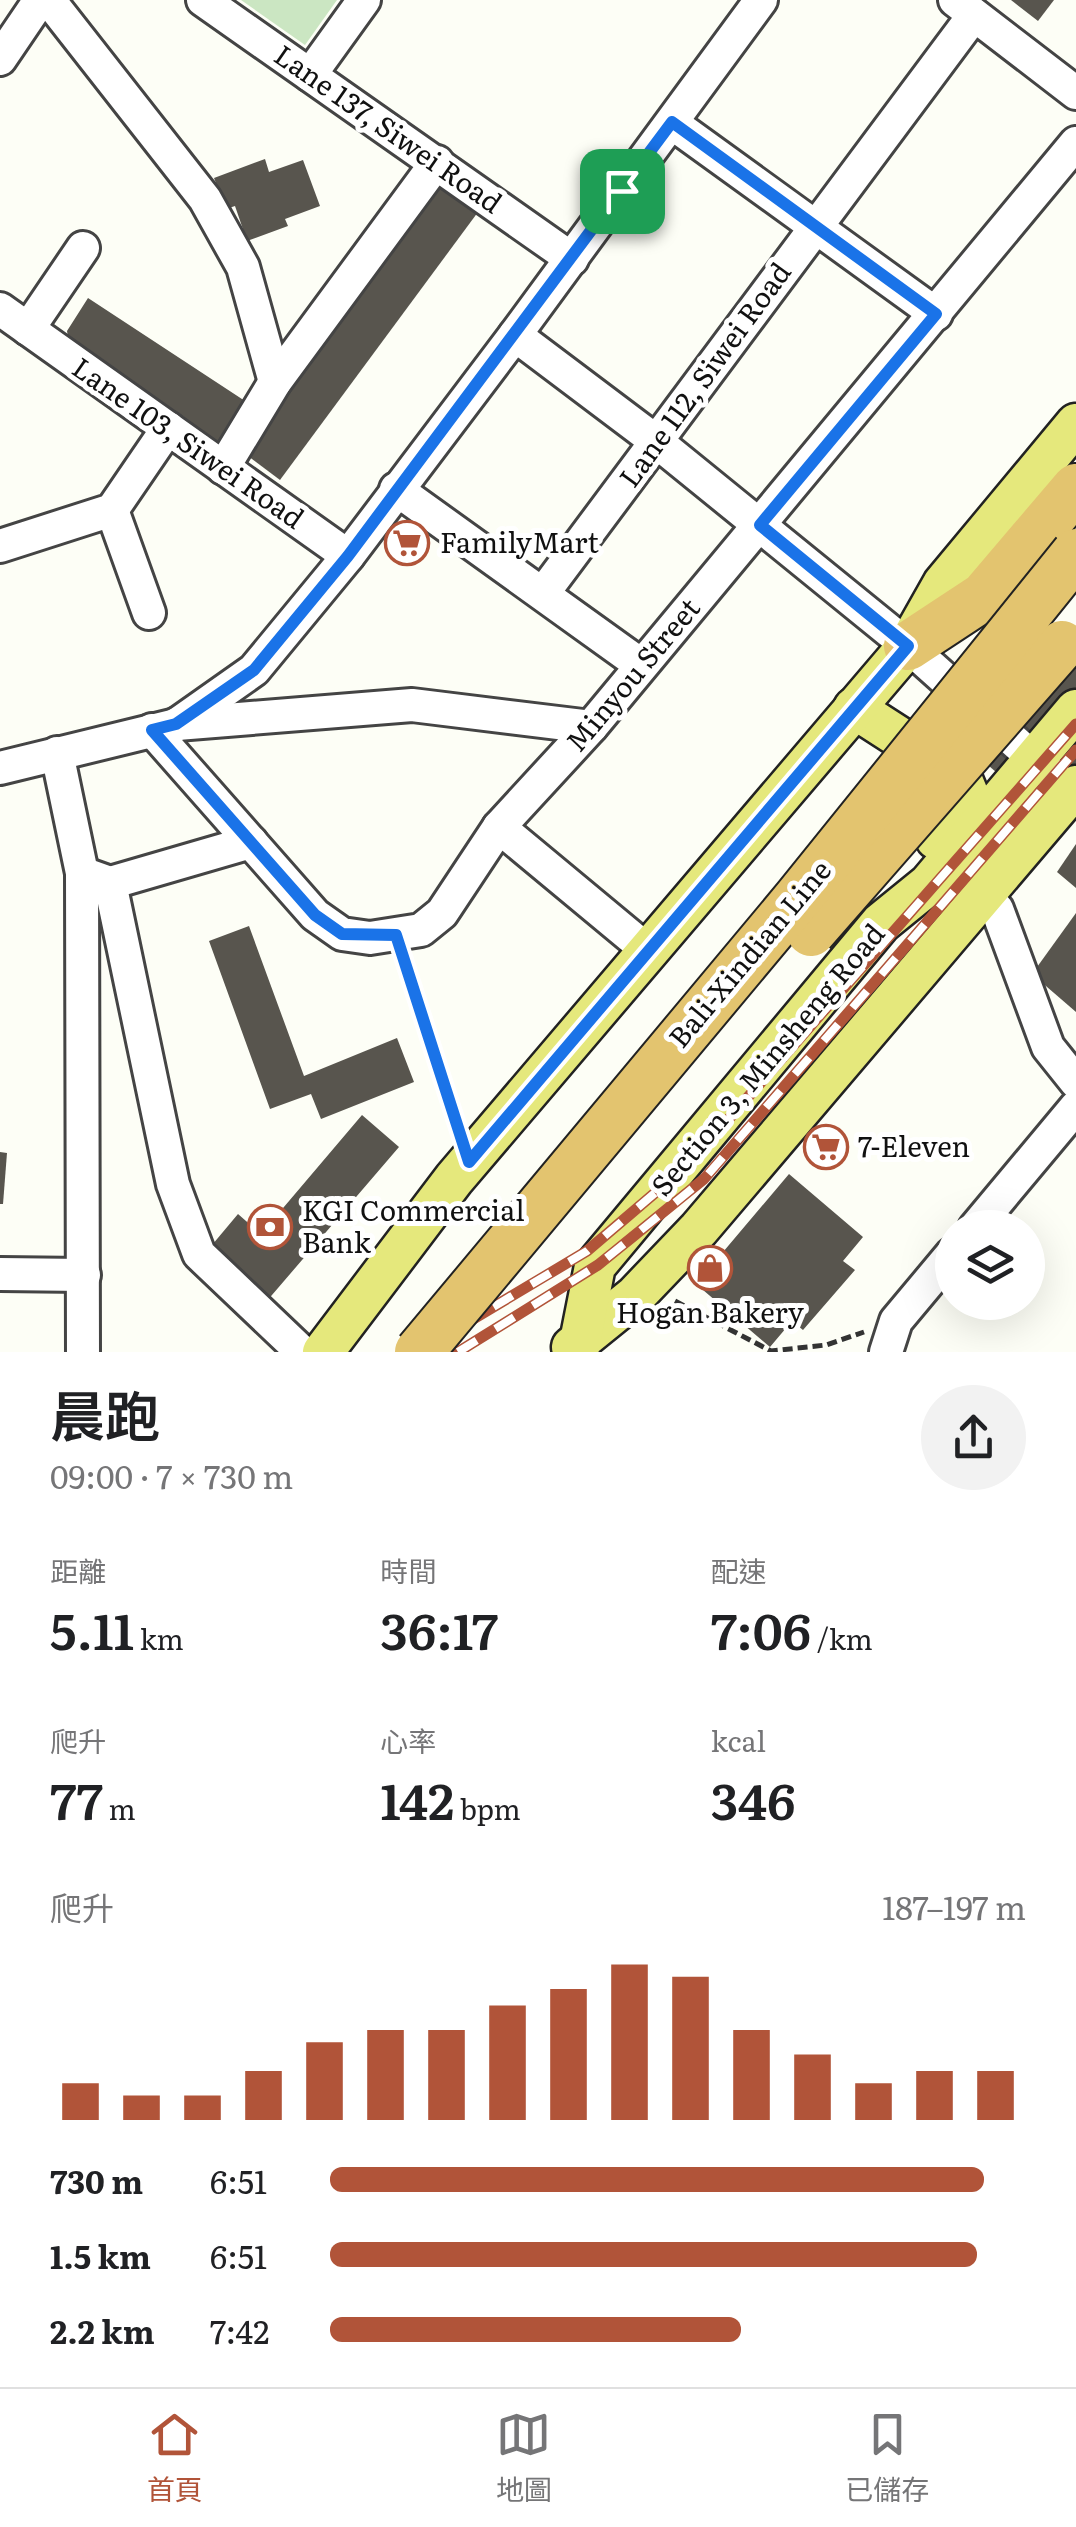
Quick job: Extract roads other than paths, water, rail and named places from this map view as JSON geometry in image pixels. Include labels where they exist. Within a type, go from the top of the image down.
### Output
[{"type":"highway","points":[[908,646],[984,596],[1076,488]]},
{"type":"highway","name":"Bali-Xindian Line","points":[[458,1352],[1060,628],[1076,553]]},
{"type":"highway","points":[[1060,628],[1076,566]]},
{"type":"highway","name":"Bali-Xindian Line","points":[[419,1352],[1060,628]]},
{"type":"main road","points":[[323,1352],[469,1162],[908,646],[943,584],[1076,424]]},
{"type":"main road","points":[[854,708],[961,778],[968,794],[962,809],[909,871],[881,923]]},
{"type":"main road","name":"Section 3, Minsheng Road","points":[[574,1349],[595,1266],[881,923],[929,884],[1076,710]]},
{"type":"main road","name":"Section 3, Minsheng Road","points":[[574,1349],[636,1296],[699,1229],[1074,789]]},
{"type":"street","points":[[0,59],[40,0]]},
{"type":"street","points":[[49,0],[205,199],[243,267],[275,382]]},
{"type":"street","name":"Lane 137, Siwei Road","points":[[204,0],[572,259]]},
{"type":"street","points":[[310,75],[364,0]]},
{"type":"street","points":[[164,727],[254,670],[348,556],[516,335],[761,0]]},
{"type":"street","points":[[965,8],[1076,93]]},
{"type":"street","name":"Lane 112, Siwei Road","points":[[544,592],[814,225],[965,8]]},
{"type":"street","points":[[672,122],[936,314]]},
{"type":"street","name":"Minyou Street","points":[[164,727],[251,842],[315,915],[342,934],[396,935],[421,930],[442,913],[499,827],[591,727],[1076,143]]},
{"type":"street","points":[[224,468],[275,382],[438,162]]},
{"type":"street","points":[[28,329],[83,248]]},
{"type":"street","name":"Lane 103, Siwei Road","points":[[0,309],[348,556]]},
{"type":"street","points":[[516,335],[760,525],[1074,789]]},
{"type":"street","points":[[0,546],[112,510],[168,428]]},
{"type":"street","points":[[396,489],[641,665]]},
{"type":"street","points":[[112,510],[148,613]]},
{"type":"street","points":[[0,768],[164,727],[412,705],[591,727]]},
{"type":"street","points":[[57,753],[96,878],[173,1184],[198,1254],[302,1352]]},
{"type":"street","points":[[499,827],[646,950]]},
{"type":"street","points":[[96,878],[251,842]]},
{"type":"street","points":[[83,1352],[96,878]]},
{"type":"street","points":[[982,894],[997,909],[1048,1048],[1076,1082]]},
{"type":"street","points":[[990,1210],[1076,1108]]},
{"type":"street","points":[[0,1274],[84,1275]]},
{"type":"street","points":[[891,1337],[935,1277]]},
{"type":"railway","points":[[418,1352],[587,1251],[690,1163],[1076,724]]},
{"type":"railway","points":[[458,1352],[598,1265],[704,1179],[1076,750]]},
{"type":"place","name":"FamilyMart","points":[[407,543]]},
{"type":"place","name":"7-Eleven","points":[[826,1147]]},
{"type":"place","name":"KGI Commercial Bank","points":[[270,1227]]},
{"type":"place","name":"Hogan Bakery","points":[[710,1268]]}]
